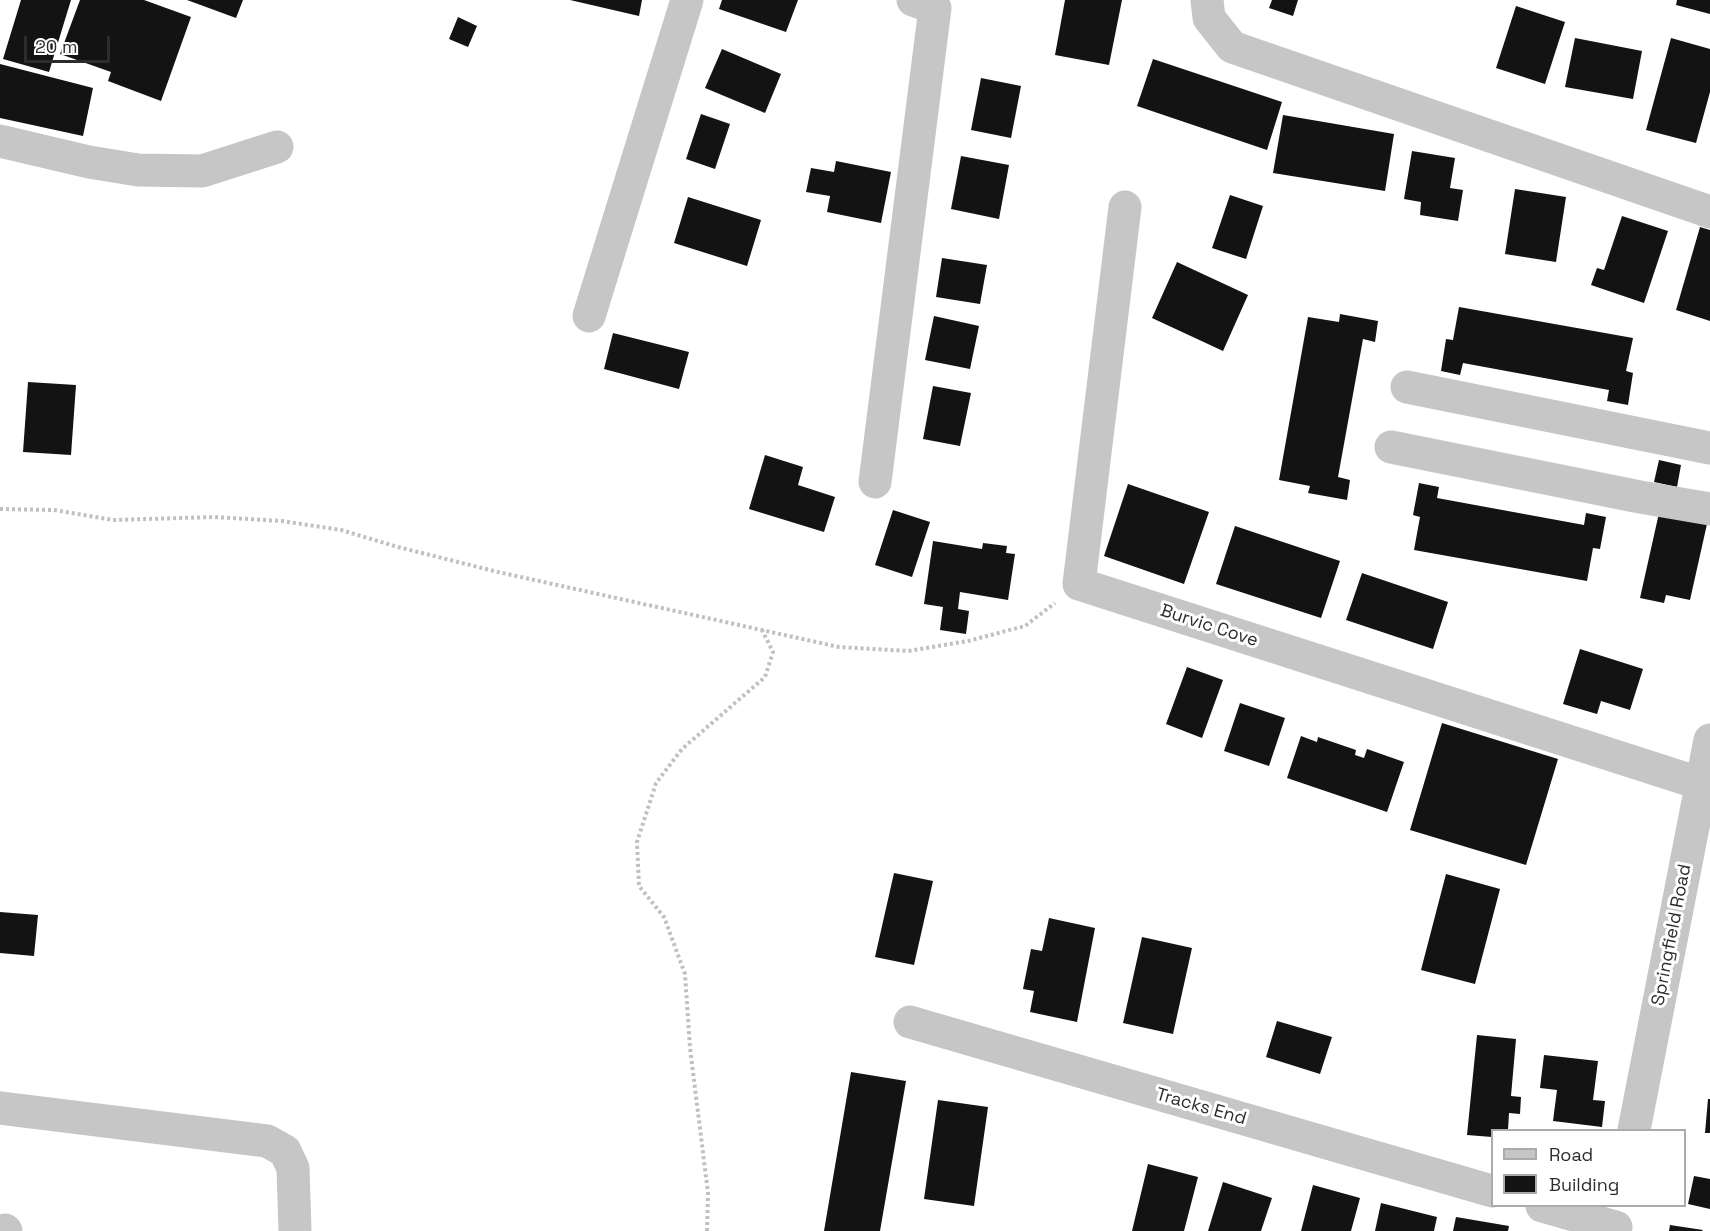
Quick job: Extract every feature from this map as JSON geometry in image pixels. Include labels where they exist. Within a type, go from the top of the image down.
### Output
[{"type":"street","points":[[589,316],[687,0]]},
{"type":"street","points":[[1207,0],[1209,18],[1232,47],[1710,212]]},
{"type":"street","points":[[875,482],[924,4]]},
{"type":"street","points":[[0,141],[89,162],[138,170],[202,171],[277,147]]},
{"type":"street","points":[[1079,584],[1125,207]]},
{"type":"street","points":[[1407,387],[1710,448]]},
{"type":"street","points":[[1391,447],[1710,509]]},
{"type":"street","name":"Burvic Cove","points":[[1079,584],[1702,784]]},
{"type":"street","name":"Springfield Road","points":[[1634,1129],[1710,740]]},
{"type":"street","name":"Tracks End","points":[[910,1023],[1491,1191]]},
{"type":"street","points":[[0,1108],[267,1141],[285,1151],[293,1168],[295,1231]]},
{"type":"street","points":[[1547,1207],[1617,1221]]},
{"type":"path","points":[[0,509],[54,510],[113,520],[214,517],[282,521],[341,530],[498,572],[839,647],[908,651],[968,641],[1025,626],[1079,584]]},
{"type":"path","points":[[707,1231],[708,1193],[690,1048],[685,974],[664,917],[639,886],[637,842],[656,783],[682,749],[765,676],[773,652],[761,629]]},
{"type":"building","points":[[21,0],[71,0],[49,72],[3,59]]},
{"type":"building","points":[[80,0],[144,0],[191,17],[161,101],[108,81],[111,72],[60,54]]},
{"type":"building","points":[[187,0],[243,0],[236,18]]},
{"type":"building","points":[[570,0],[642,0],[639,16]]},
{"type":"building","points":[[722,0],[798,0],[786,32],[719,9]]},
{"type":"building","points":[[1065,0],[1122,0],[1109,65],[1055,55]]},
{"type":"building","points":[[1272,0],[1298,0],[1293,16],[1269,8]]},
{"type":"building","points":[[1677,0],[1710,0],[1710,14],[1676,5]]},
{"type":"building","points":[[1516,6],[1565,22],[1545,84],[1496,68]]},
{"type":"building","points":[[458,17],[477,26],[468,47],[449,39]]},
{"type":"building","points":[[1575,38],[1642,51],[1633,99],[1565,87]]},
{"type":"building","points":[[1671,38],[1710,49],[1710,92],[1696,143],[1646,130]]},
{"type":"building","points":[[722,49],[781,74],[765,113],[705,88]]},
{"type":"building","points":[[1153,59],[1282,102],[1267,150],[1137,106]]},
{"type":"building","points":[[0,64],[93,88],[83,136],[0,118]]},
{"type":"building","points":[[981,78],[1021,86],[1011,138],[971,130]]},
{"type":"building","points":[[701,114],[730,124],[715,169],[686,159]]},
{"type":"building","points":[[1283,115],[1394,134],[1385,191],[1273,173]]},
{"type":"building","points":[[1412,151],[1455,158],[1450,188],[1463,190],[1458,221],[1420,215],[1421,202],[1404,199]]},
{"type":"building","points":[[961,156],[1009,165],[999,219],[951,209]]},
{"type":"building","points":[[836,161],[891,172],[881,223],[827,212],[830,196],[806,192],[811,168],[834,172]]},
{"type":"building","points":[[1515,189],[1566,197],[1556,262],[1505,254]]},
{"type":"building","points":[[1230,195],[1263,206],[1246,259],[1212,248]]},
{"type":"building","points":[[688,197],[761,220],[747,266],[674,243]]},
{"type":"building","points":[[1622,216],[1668,231],[1644,303],[1591,285],[1597,268],[1604,270]]},
{"type":"building","points":[[1700,227],[1710,230],[1710,321],[1676,310]]},
{"type":"building","points":[[942,258],[987,265],[980,304],[936,297]]},
{"type":"building","points":[[1177,262],[1248,295],[1223,351],[1152,318]]},
{"type":"building","points":[[1459,307],[1633,338],[1626,371],[1633,373],[1628,405],[1607,401],[1609,390],[1463,363],[1460,375],[1441,371],[1446,339],[1453,340]]},
{"type":"building","points":[[1340,314],[1378,321],[1375,342],[1363,339],[1338,477],[1350,480],[1347,500],[1308,493],[1310,486],[1279,480],[1308,317],[1339,322]]},
{"type":"building","points":[[934,316],[979,326],[970,369],[925,360]]},
{"type":"building","points":[[613,333],[689,352],[679,389],[604,369]]},
{"type":"building","points":[[28,382],[76,385],[71,455],[23,452]]},
{"type":"building","points":[[933,386],[971,393],[960,446],[923,439]]},
{"type":"building","points":[[765,455],[803,467],[798,485],[835,497],[824,532],[749,509]]},
{"type":"building","points":[[1659,460],[1681,465],[1677,487],[1654,482]]},
{"type":"building","points":[[1419,483],[1439,487],[1437,498],[1584,525],[1586,513],[1606,517],[1600,549],[1593,548],[1587,581],[1414,550],[1420,517],[1413,515]]},
{"type":"building","points":[[1128,484],[1209,512],[1184,584],[1104,556]]},
{"type":"building","points":[[1661,504],[1709,515],[1690,600],[1666,595],[1664,603],[1640,598]]},
{"type":"building","points":[[893,510],[930,522],[912,577],[875,565]]},
{"type":"building","points":[[1235,526],[1340,561],[1321,618],[1216,584]]},
{"type":"building","points":[[933,541],[982,549],[983,543],[1007,546],[1006,553],[1015,554],[1008,600],[960,592],[958,609],[969,611],[966,634],[940,630],[943,607],[924,604]]},
{"type":"building","points":[[1362,573],[1448,602],[1433,649],[1346,620]]},
{"type":"building","points":[[1580,649],[1643,669],[1630,710],[1601,701],[1597,714],[1563,704]]},
{"type":"building","points":[[1187,667],[1223,680],[1202,738],[1166,724]]},
{"type":"building","points":[[1240,703],[1285,718],[1269,766],[1224,751]]},
{"type":"building","points":[[1442,723],[1558,759],[1526,865],[1410,830]]},
{"type":"building","points":[[1301,736],[1317,742],[1318,737],[1356,750],[1355,755],[1364,758],[1367,749],[1404,762],[1387,812],[1287,778]]},
{"type":"building","points":[[894,873],[933,881],[914,965],[875,957]]},
{"type":"building","points":[[1446,874],[1500,889],[1475,984],[1421,970]]},
{"type":"building","points":[[0,912],[38,915],[34,956],[0,953]]},
{"type":"building","points":[[1049,918],[1095,928],[1077,1022],[1030,1012],[1034,991],[1023,989],[1031,949],[1042,951]]},
{"type":"building","points":[[1142,937],[1192,948],[1173,1034],[1123,1023]]},
{"type":"building","points":[[1277,1021],[1332,1037],[1320,1074],[1266,1057]]},
{"type":"building","points":[[1477,1035],[1516,1039],[1511,1096],[1521,1097],[1520,1114],[1509,1113],[1508,1129],[1491,1129],[1491,1137],[1467,1135]]},
{"type":"building","points":[[1544,1055],[1598,1061],[1593,1100],[1605,1101],[1602,1127],[1553,1121],[1557,1090],[1540,1088]]},
{"type":"building","points":[[851,1072],[906,1081],[880,1231],[824,1231]]},
{"type":"building","points":[[1708,1099],[1710,1099],[1710,1133],[1705,1133]]},
{"type":"building","points":[[938,1100],[988,1107],[974,1206],[924,1199]]},
{"type":"building","points":[[1148,1164],[1198,1177],[1184,1231],[1132,1231]]},
{"type":"building","points":[[1694,1176],[1710,1179],[1710,1209],[1688,1204]]},
{"type":"building","points":[[1223,1182],[1272,1198],[1261,1231],[1208,1231]]},
{"type":"building","points":[[1313,1185],[1360,1198],[1351,1231],[1301,1231]]},
{"type":"building","points":[[1381,1203],[1437,1217],[1434,1231],[1375,1231]]},
{"type":"building","points":[[1456,1217],[1509,1226],[1508,1231],[1453,1231]]},
{"type":"building","points":[[1670,1225],[1703,1230],[1669,1231]]}]
